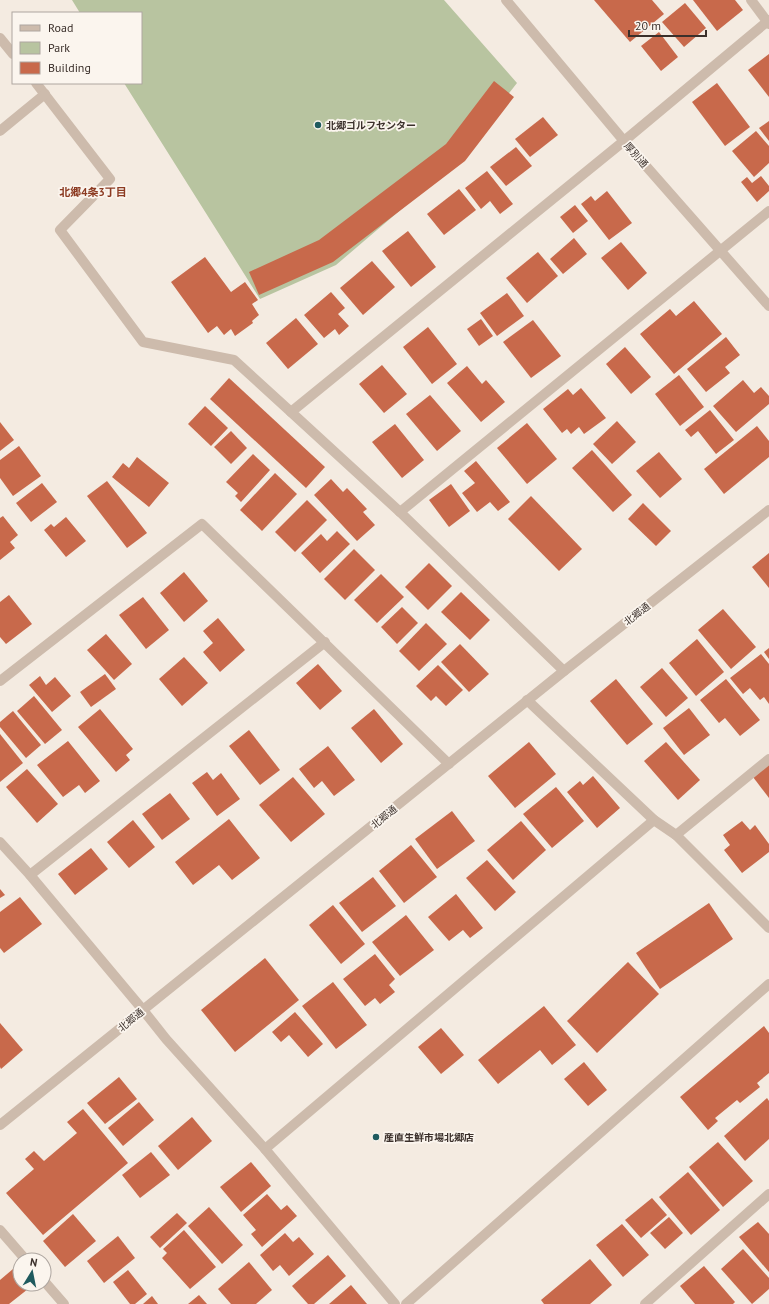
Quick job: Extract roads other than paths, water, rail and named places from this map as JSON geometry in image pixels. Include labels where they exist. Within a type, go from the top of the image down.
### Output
[{"type":"street","name":"厚別通","points":[[506,0],[624,141],[769,306]]},
{"type":"street","points":[[291,412],[768,22],[751,0]]},
{"type":"street","points":[[0,38],[12,53]]},
{"type":"street","points":[[37,84],[110,179],[60,230],[142,342],[234,360],[400,512],[564,671]]},
{"type":"street","points":[[0,131],[45,94]]},
{"type":"street","points":[[400,512],[769,211]]},
{"type":"street","name":"北郷通","points":[[2,1120],[144,1010],[527,700],[769,510]]},
{"type":"street","points":[[0,681],[202,524],[449,764]]},
{"type":"street","points":[[30,875],[325,642]]},
{"type":"street","points":[[527,700],[654,820],[676,835],[769,928]]},
{"type":"street","points":[[676,835],[769,759]]},
{"type":"street","points":[[265,1150],[654,820]]},
{"type":"street","points":[[0,842],[30,875],[144,1010],[166,1039],[265,1150],[395,1304]]},
{"type":"street","points":[[406,1304],[769,984]]},
{"type":"street","points":[[645,1304],[769,1194]]},
{"type":"street","points":[[0,1230],[19,1252]]},
{"type":"street","points":[[52,1290],[64,1304]]},
{"type":"place","name":"北郷ゴルフセンター","points":[[318,125]]},
{"type":"place","name":"産直生鮮市場北郷店","points":[[376,1137]]},
{"type":"district","name":"北郷4条3丁目","points":[[93,192]]}]
